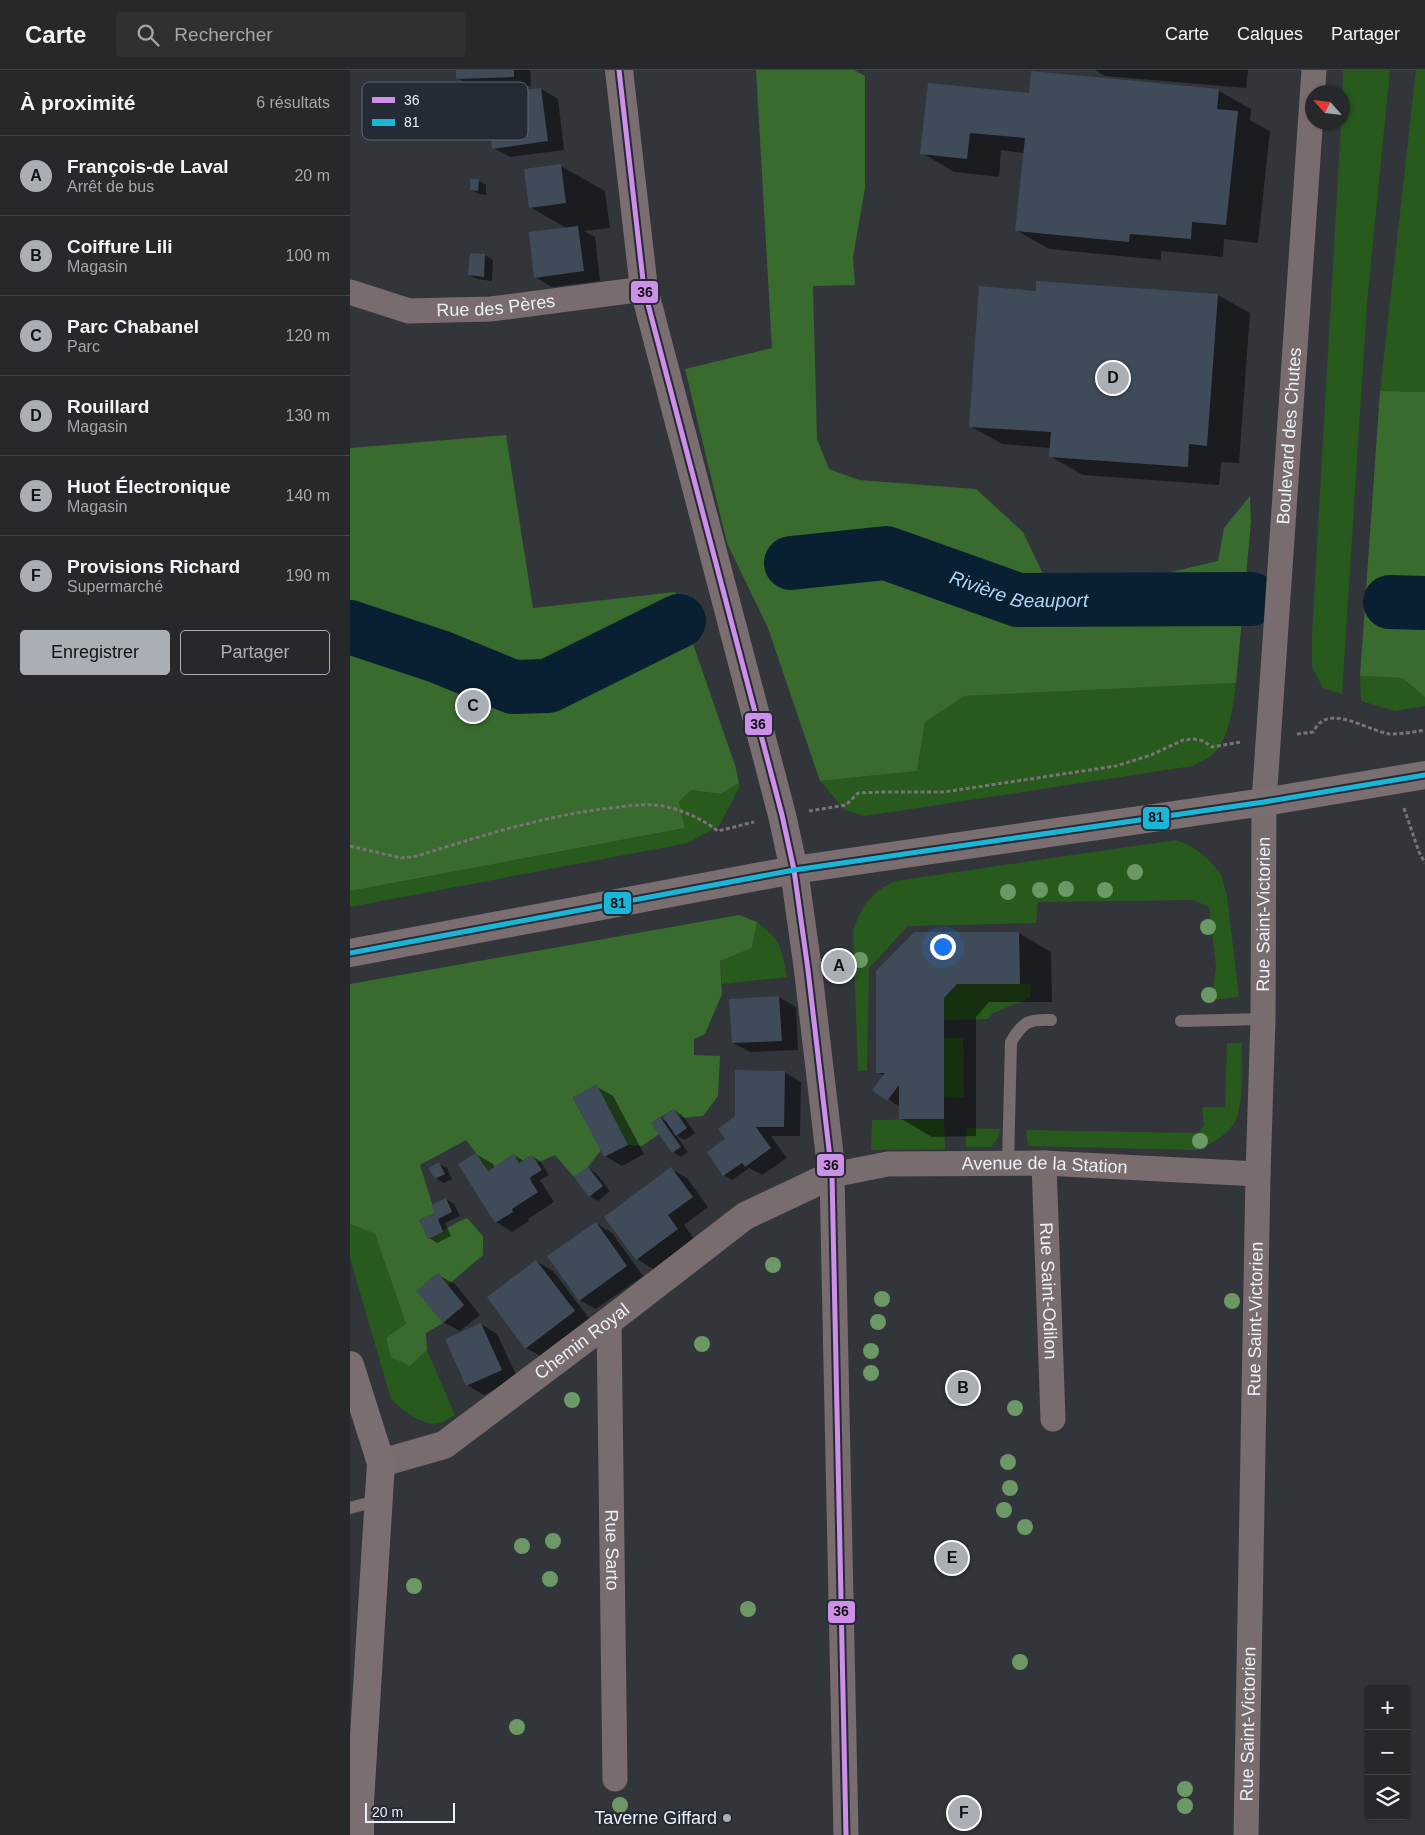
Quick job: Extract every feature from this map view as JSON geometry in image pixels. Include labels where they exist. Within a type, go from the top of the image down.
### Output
[{"type":"main road","points":[[619,70],[644,289],[782,815],[794,870]]},
{"type":"main road","points":[[350,953],[794,870],[1264,802],[1425,775]]},
{"type":"main road","points":[[350,1364],[381,1463],[355,1802],[360,1835]]},
{"type":"street","name":"Boulevard des Chutes","points":[[1264,802],[1314,70]]},
{"type":"street","name":"Rue des Pères","points":[[350,292],[409,311],[491,309],[644,289]]},
{"type":"street","name":"Rue Saint-Victorien","points":[[1246,1835],[1258,1174],[1263,1019],[1264,802]]},
{"type":"street","points":[[794,870],[832,1174],[846,1835]]},
{"type":"street","name":"Avenue de la Station","points":[[832,1174],[888,1164],[1044,1162],[1258,1174]]},
{"type":"street","name":"Rue Saint-Odilon","points":[[1044,1162],[1053,1419]]},
{"type":"street","name":"Chemin Royal","points":[[381,1463],[444,1445],[745,1216],[832,1174]]},
{"type":"street","name":"Rue Sarto","points":[[609,1321],[615,1779]]},
{"type":"lane","points":[[1181,1020],[1263,1019]]},
{"type":"lane","points":[[1008,1163],[1012,1042],[1020,1027],[1035,1020],[1051,1020]]},
{"type":"lane","points":[[350,1508],[379,1500]]},
{"type":"path","points":[[350,846],[400,858],[417,856],[519,825],[593,810],[644,804],[664,806],[703,820],[718,831],[782,815],[846,805],[858,794],[944,792],[1116,766],[1151,755],[1183,740],[1194,739],[1203,741],[1212,747],[1313,732],[1320,722],[1329,718],[1355,722],[1390,734],[1425,730]]},
{"type":"path","points":[[1395,780],[1419,852],[1425,863]]},
{"type":"green space","points":[[756,70],[854,70],[865,76],[865,188],[853,257],[855,285],[813,286],[817,439],[829,469],[859,480],[976,489],[1023,532],[1043,574],[1133,581],[1218,561],[1224,528],[1250,496],[1251,522],[1236,683],[965,696],[925,722],[917,771],[820,781],[768,628],[727,543],[685,369],[772,348]]},
{"type":"green space","points":[[1343,70],[1390,70],[1367,303],[1342,694],[1323,688],[1312,667],[1312,634],[1341,130],[1350,130],[1350,85],[1343,85]]},
{"type":"green space","points":[[1416,70],[1425,70],[1425,392],[1380,391]]},
{"type":"green space","points":[[1380,391],[1425,392],[1425,697],[1402,678],[1360,676]]},
{"type":"green space","points":[[506,435],[533,608],[675,592],[735,765],[739,783],[720,794],[691,790],[679,802],[685,828],[350,891],[350,448]]},
{"type":"green space","points":[[1360,676],[1402,678],[1425,697],[1425,706],[1395,711],[1361,701]]},
{"type":"green space","points":[[1236,683],[1230,721],[1219,748],[1209,757],[1193,766],[865,816],[845,810],[820,781],[917,771],[925,722],[965,696]]},
{"type":"green space","points":[[739,783],[739,788],[719,826],[688,843],[350,907],[350,891],[685,828],[679,802],[691,790],[720,794]]},
{"type":"green space","points":[[1176,840],[1191,846],[1207,858],[1221,874],[1227,896],[1239,997],[1212,1000],[1216,966],[1209,907],[1193,900],[1038,902],[1036,923],[908,926],[869,968],[867,1070],[858,1071],[853,931],[864,907],[879,890],[895,881]]},
{"type":"green space","points":[[739,915],[757,922],[752,948],[720,961],[722,994],[705,1034],[694,1039],[694,1055],[720,1056],[718,1096],[703,1116],[681,1118],[674,1109],[651,1123],[659,1134],[642,1146],[628,1145],[596,1085],[573,1098],[601,1150],[588,1167],[574,1177],[555,1155],[537,1163],[532,1155],[519,1163],[514,1154],[488,1171],[466,1140],[420,1165],[435,1213],[419,1220],[428,1238],[467,1218],[483,1236],[483,1255],[448,1285],[438,1273],[417,1291],[443,1323],[426,1333],[427,1350],[410,1366],[391,1357],[386,1338],[406,1324],[375,1234],[350,1224],[350,984]]},
{"type":"green space","points":[[757,922],[776,940],[787,977],[722,984],[720,961],[752,948]]},
{"type":"green space","points":[[957,984],[1031,984],[1030,998],[993,1013],[988,1019],[944,1020],[944,998]]},
{"type":"green space","points":[[944,1038],[963,1038],[964,1097],[944,1098]]},
{"type":"green space","points":[[1227,1043],[1242,1043],[1239,1109],[1234,1123],[1226,1133],[1208,1145],[1196,1150],[1028,1146],[1026,1130],[1199,1133],[1204,1125],[1202,1107],[1225,1107]]},
{"type":"green space","points":[[944,1119],[945,1149],[871,1150],[872,1120]]},
{"type":"green space","points":[[966,1128],[1000,1129],[998,1138],[991,1147],[966,1147]]},
{"type":"green space","points":[[350,1224],[375,1234],[406,1324],[410,1366],[427,1350],[455,1415],[440,1423],[427,1423],[401,1408],[391,1399],[350,1258]]},
{"type":"building","points":[[456,70],[514,70],[514,77],[456,79]]},
{"type":"building","points":[[1031,71],[1219,89],[1217,109],[1238,111],[1226,225],[1192,222],[1191,239],[1130,234],[1129,242],[1015,231],[1025,138],[970,133],[967,159],[920,154],[928,83],[1029,93]]},
{"type":"building","points":[[541,88],[548,141],[492,149],[491,140],[528,140],[528,90]]},
{"type":"building","points":[[561,164],[566,203],[529,208],[524,169]]},
{"type":"building","points":[[470,179],[479,179],[478,191],[470,190]]},
{"type":"building","points":[[578,226],[584,271],[534,278],[529,232]]},
{"type":"building","points":[[470,253],[485,254],[484,277],[468,275]]},
{"type":"building","points":[[1036,281],[1218,294],[1207,446],[1189,444],[1188,467],[1049,457],[1051,432],[969,427],[979,286],[1036,291]]},
{"type":"building","points":[[914,932],[1019,932],[1020,984],[957,984],[944,998],[944,1119],[899,1119],[899,1085],[887,1101],[872,1090],[885,1073],[876,1073],[876,971]]},
{"type":"building","points":[[779,996],[782,1041],[732,1043],[729,999]]},
{"type":"building","points":[[735,1070],[785,1071],[784,1127],[756,1127],[771,1148],[745,1167],[742,1163],[723,1176],[707,1152],[725,1139],[718,1129],[735,1116]]},
{"type":"building","points":[[597,1085],[628,1145],[604,1157],[573,1097]]},
{"type":"building","points":[[674,1109],[687,1128],[676,1136],[663,1117]]},
{"type":"building","points":[[660,1117],[681,1147],[672,1153],[651,1123]]},
{"type":"building","points":[[476,1153],[488,1171],[514,1154],[519,1163],[532,1155],[542,1170],[529,1178],[538,1192],[512,1209],[513,1212],[495,1223],[458,1164]]},
{"type":"building","points":[[439,1162],[445,1174],[435,1179],[428,1168]]},
{"type":"building","points":[[588,1167],[603,1186],[589,1197],[574,1177]]},
{"type":"building","points":[[671,1167],[693,1197],[668,1215],[678,1229],[636,1260],[604,1217]]},
{"type":"building","points":[[446,1198],[452,1212],[438,1219],[443,1232],[428,1239],[419,1220],[435,1213],[431,1205]]},
{"type":"building","points":[[596,1222],[627,1266],[579,1301],[547,1256]]},
{"type":"building","points":[[536,1260],[575,1311],[525,1349],[487,1297]]},
{"type":"building","points":[[438,1273],[464,1305],[443,1323],[416,1291]]},
{"type":"building","points":[[481,1323],[502,1370],[466,1386],[445,1339]]},
{"type":"waterway","name":"Rivière Beauport","points":[[791,563],[886,553],[1018,600],[1251,599]]},
{"type":"waterway","name":"Rivière Beauport","points":[[1390,602],[1425,603]]},
{"type":"waterway","name":"Rivière Beauport","points":[[350,627],[440,657],[513,687],[548,686],[679,621]]},
{"type":"transit line","name":"36","points":[[619,70],[644,289],[782,815],[794,870],[808,970],[832,1175],[846,1835]]},
{"type":"transit line","name":"81","points":[[350,953],[794,870],[1264,802],[1425,775]]},
{"type":"place","name":"Rouillard","points":[[1113,378]]},
{"type":"place","name":"Parc Chabanel","points":[[473,706]]},
{"type":"place","name":"François-de Laval","points":[[839,966]]},
{"type":"place","name":"Coiffure Lili","points":[[963,1388]]},
{"type":"place","name":"Huot Électronique","points":[[952,1558]]},
{"type":"place","name":"Provisions Richard","points":[[964,1813]]},
{"type":"place","name":"Taverne Giffard","points":[[727,1818]]}]
